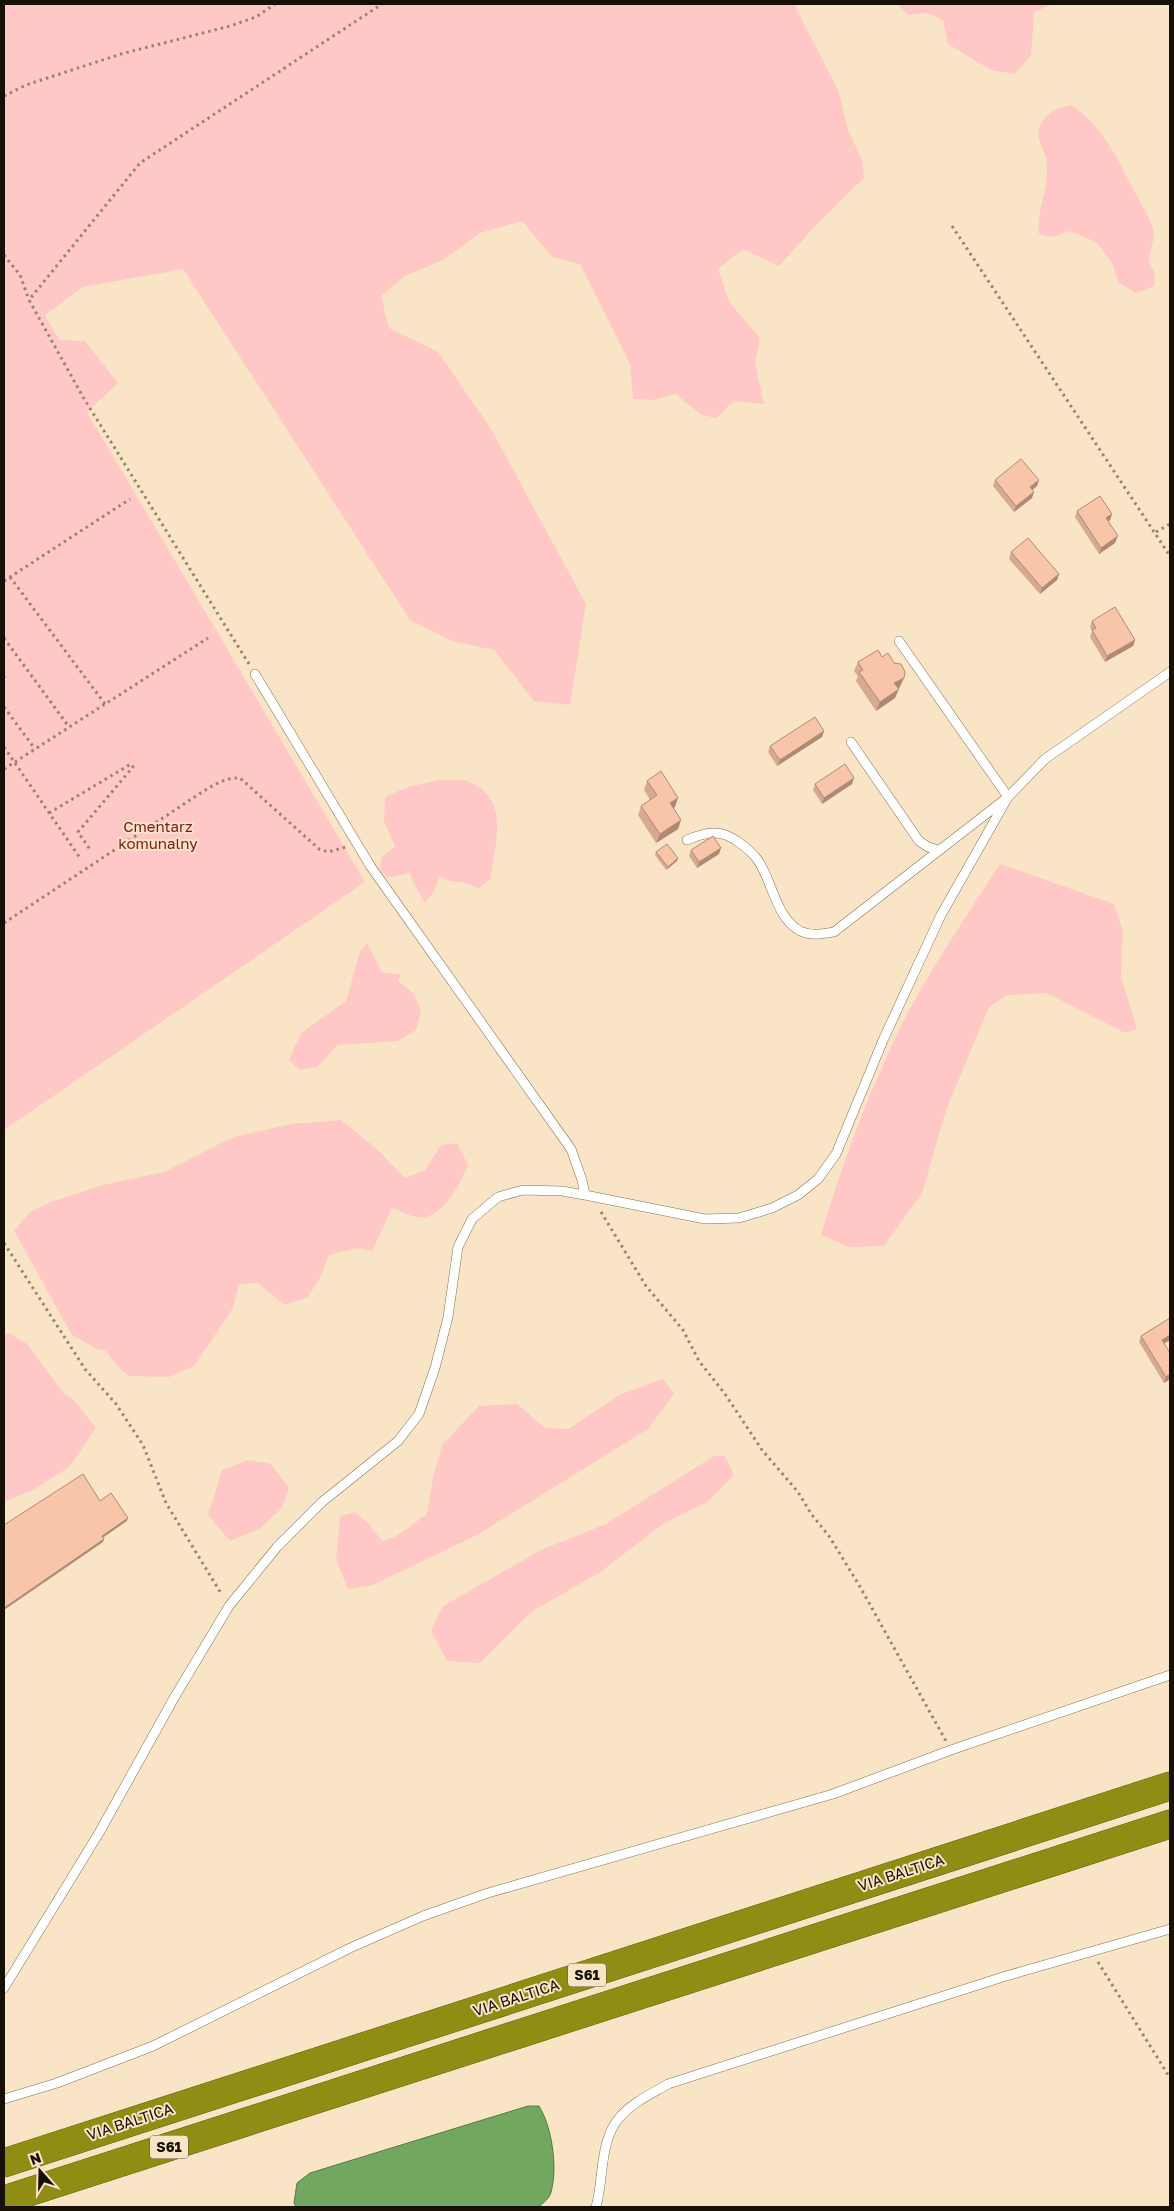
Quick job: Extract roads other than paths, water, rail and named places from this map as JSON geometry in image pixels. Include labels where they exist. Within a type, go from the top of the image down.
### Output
[{"type":"highway","name":"VIA BALTICA","points":[[4,2163],[1170,1786]]},
{"type":"highway","name":"S61","points":[[4,2200],[1170,1824]]},
{"type":"lane","points":[[899,641],[1008,797]]},
{"type":"lane","points":[[687,840],[704,833],[720,832],[743,845],[757,859],[787,920],[800,931],[815,935],[834,932],[1008,797],[1045,759],[1170,672]]},
{"type":"lane","points":[[255,674],[371,867],[571,1149],[585,1195]]},
{"type":"lane","points":[[851,742],[919,841],[928,847],[940,850]]},
{"type":"lane","points":[[4,1988],[99,1832],[174,1698],[229,1606],[277,1547],[322,1502],[398,1441],[419,1414],[435,1368],[448,1317],[458,1247],[472,1219],[498,1197],[523,1190],[562,1191],[704,1220],[739,1218],[772,1208],[798,1195],[818,1179],[836,1154],[884,1038],[941,915],[1008,797]]},
{"type":"lane","points":[[4,2099],[57,2083],[153,2046],[350,1948],[423,1916],[497,1891],[833,1794],[951,1750],[1170,1675]]},
{"type":"lane","points":[[596,2207],[607,2141],[618,2118],[639,2100],[661,2088],[1006,1976],[1170,1929]]},
{"type":"park label","name":"Cmentarz komunalny","points":[[158,836]]}]
